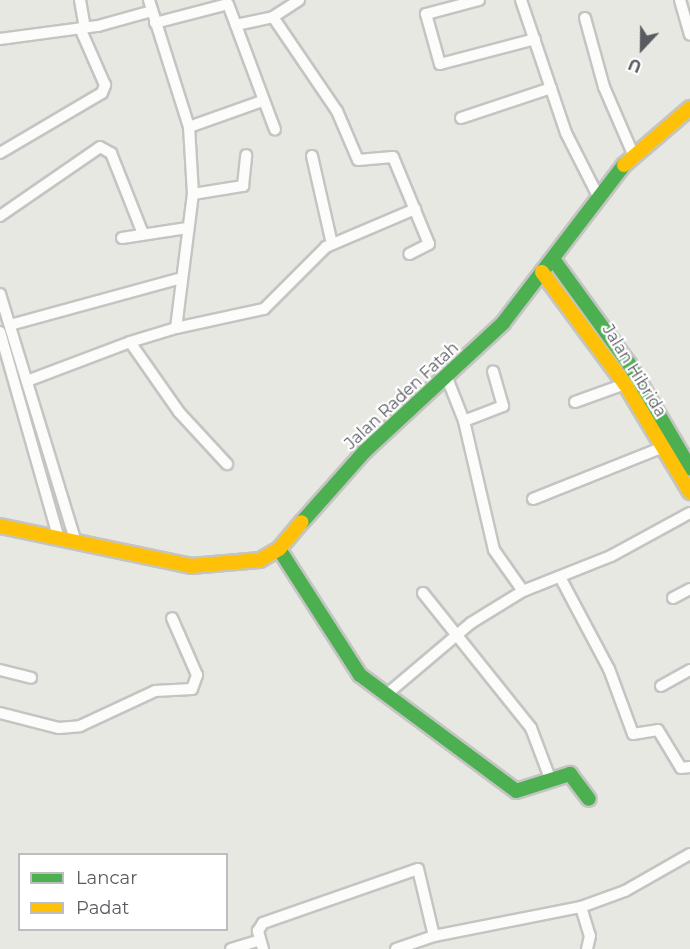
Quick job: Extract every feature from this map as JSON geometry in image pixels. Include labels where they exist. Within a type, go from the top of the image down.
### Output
[{"type":"main road","name":"Jalan Raden Fatah","points":[[0,526],[191,567],[260,560],[279,549],[365,451],[447,378],[503,323],[598,196],[633,154],[690,110]]},
{"type":"main road","points":[[553,259],[629,364],[690,468]]},
{"type":"main road","name":"Jalan Hibrida","points":[[542,272],[625,384],[661,448],[690,492]]},
{"type":"main road","points":[[279,549],[350,664],[387,694],[516,791],[572,775],[589,798]]},
{"type":"street","points":[[0,153],[102,93],[105,85],[83,28],[80,0]]},
{"type":"street","points":[[236,25],[273,17],[299,0]]},
{"type":"street","points":[[479,0],[426,15],[440,64],[535,39]]},
{"type":"street","points":[[521,0],[566,133],[598,196]]},
{"type":"street","points":[[680,0],[690,34]]},
{"type":"street","points":[[155,23],[224,3],[236,25],[262,101],[275,130]]},
{"type":"street","points":[[0,39],[83,28],[150,5],[189,127],[193,194],[176,328]]},
{"type":"street","points":[[273,17],[337,111],[358,160],[392,156],[429,245],[409,254]]},
{"type":"street","points":[[585,18],[604,87],[633,154]]},
{"type":"street","points":[[461,118],[551,88]]},
{"type":"street","points":[[189,127],[262,101]]},
{"type":"street","points":[[0,216],[100,147],[111,153],[143,234]]},
{"type":"street","points":[[193,194],[243,186],[246,155]]},
{"type":"street","points":[[312,156],[332,244]]},
{"type":"street","points":[[27,381],[130,342],[176,328],[264,309],[332,244],[415,209]]},
{"type":"street","points":[[122,238],[187,228]]},
{"type":"street","points":[[6,322],[182,278]]},
{"type":"street","points":[[0,294],[6,322],[27,381],[76,543]]},
{"type":"street","points":[[0,332],[58,539]]},
{"type":"street","points":[[130,342],[179,412],[227,464]]},
{"type":"street","points":[[464,421],[503,406],[493,371]]},
{"type":"street","points":[[447,378],[464,421],[494,550],[523,591]]},
{"type":"street","points":[[575,402],[625,384]]},
{"type":"street","points":[[533,498],[661,448]]},
{"type":"street","points":[[387,694],[454,638],[523,591],[663,531],[690,513]]},
{"type":"street","points":[[560,577],[609,669],[633,734],[658,730],[681,768],[690,768]]},
{"type":"street","points":[[673,598],[690,589]]},
{"type":"street","points":[[423,593],[454,638],[531,728],[551,781]]},
{"type":"street","points":[[0,713],[59,728],[81,726],[109,717],[146,694],[192,689],[196,675],[172,618]]},
{"type":"street","points":[[0,670],[32,678]]},
{"type":"street","points":[[661,686],[690,670]]},
{"type":"street","points":[[396,949],[434,936],[581,907],[625,891],[690,854]]},
{"type":"street","points":[[231,949],[261,944],[263,923],[418,869],[434,936]]},
{"type":"street","points":[[581,907],[590,936],[587,949]]},
{"type":"traffic: fast","points":[[302,522],[365,451],[503,323],[624,165]]},
{"type":"traffic: fast","points":[[553,259],[629,364],[690,468]]},
{"type":"traffic: fast","points":[[279,549],[360,675],[516,791],[570,774],[589,799]]},
{"type":"traffic: slow","points":[[624,165],[690,108]]},
{"type":"traffic: slow","points":[[542,272],[625,384],[690,492]]},
{"type":"traffic: slow","points":[[0,526],[191,566],[260,560],[279,549],[302,522]]}]
